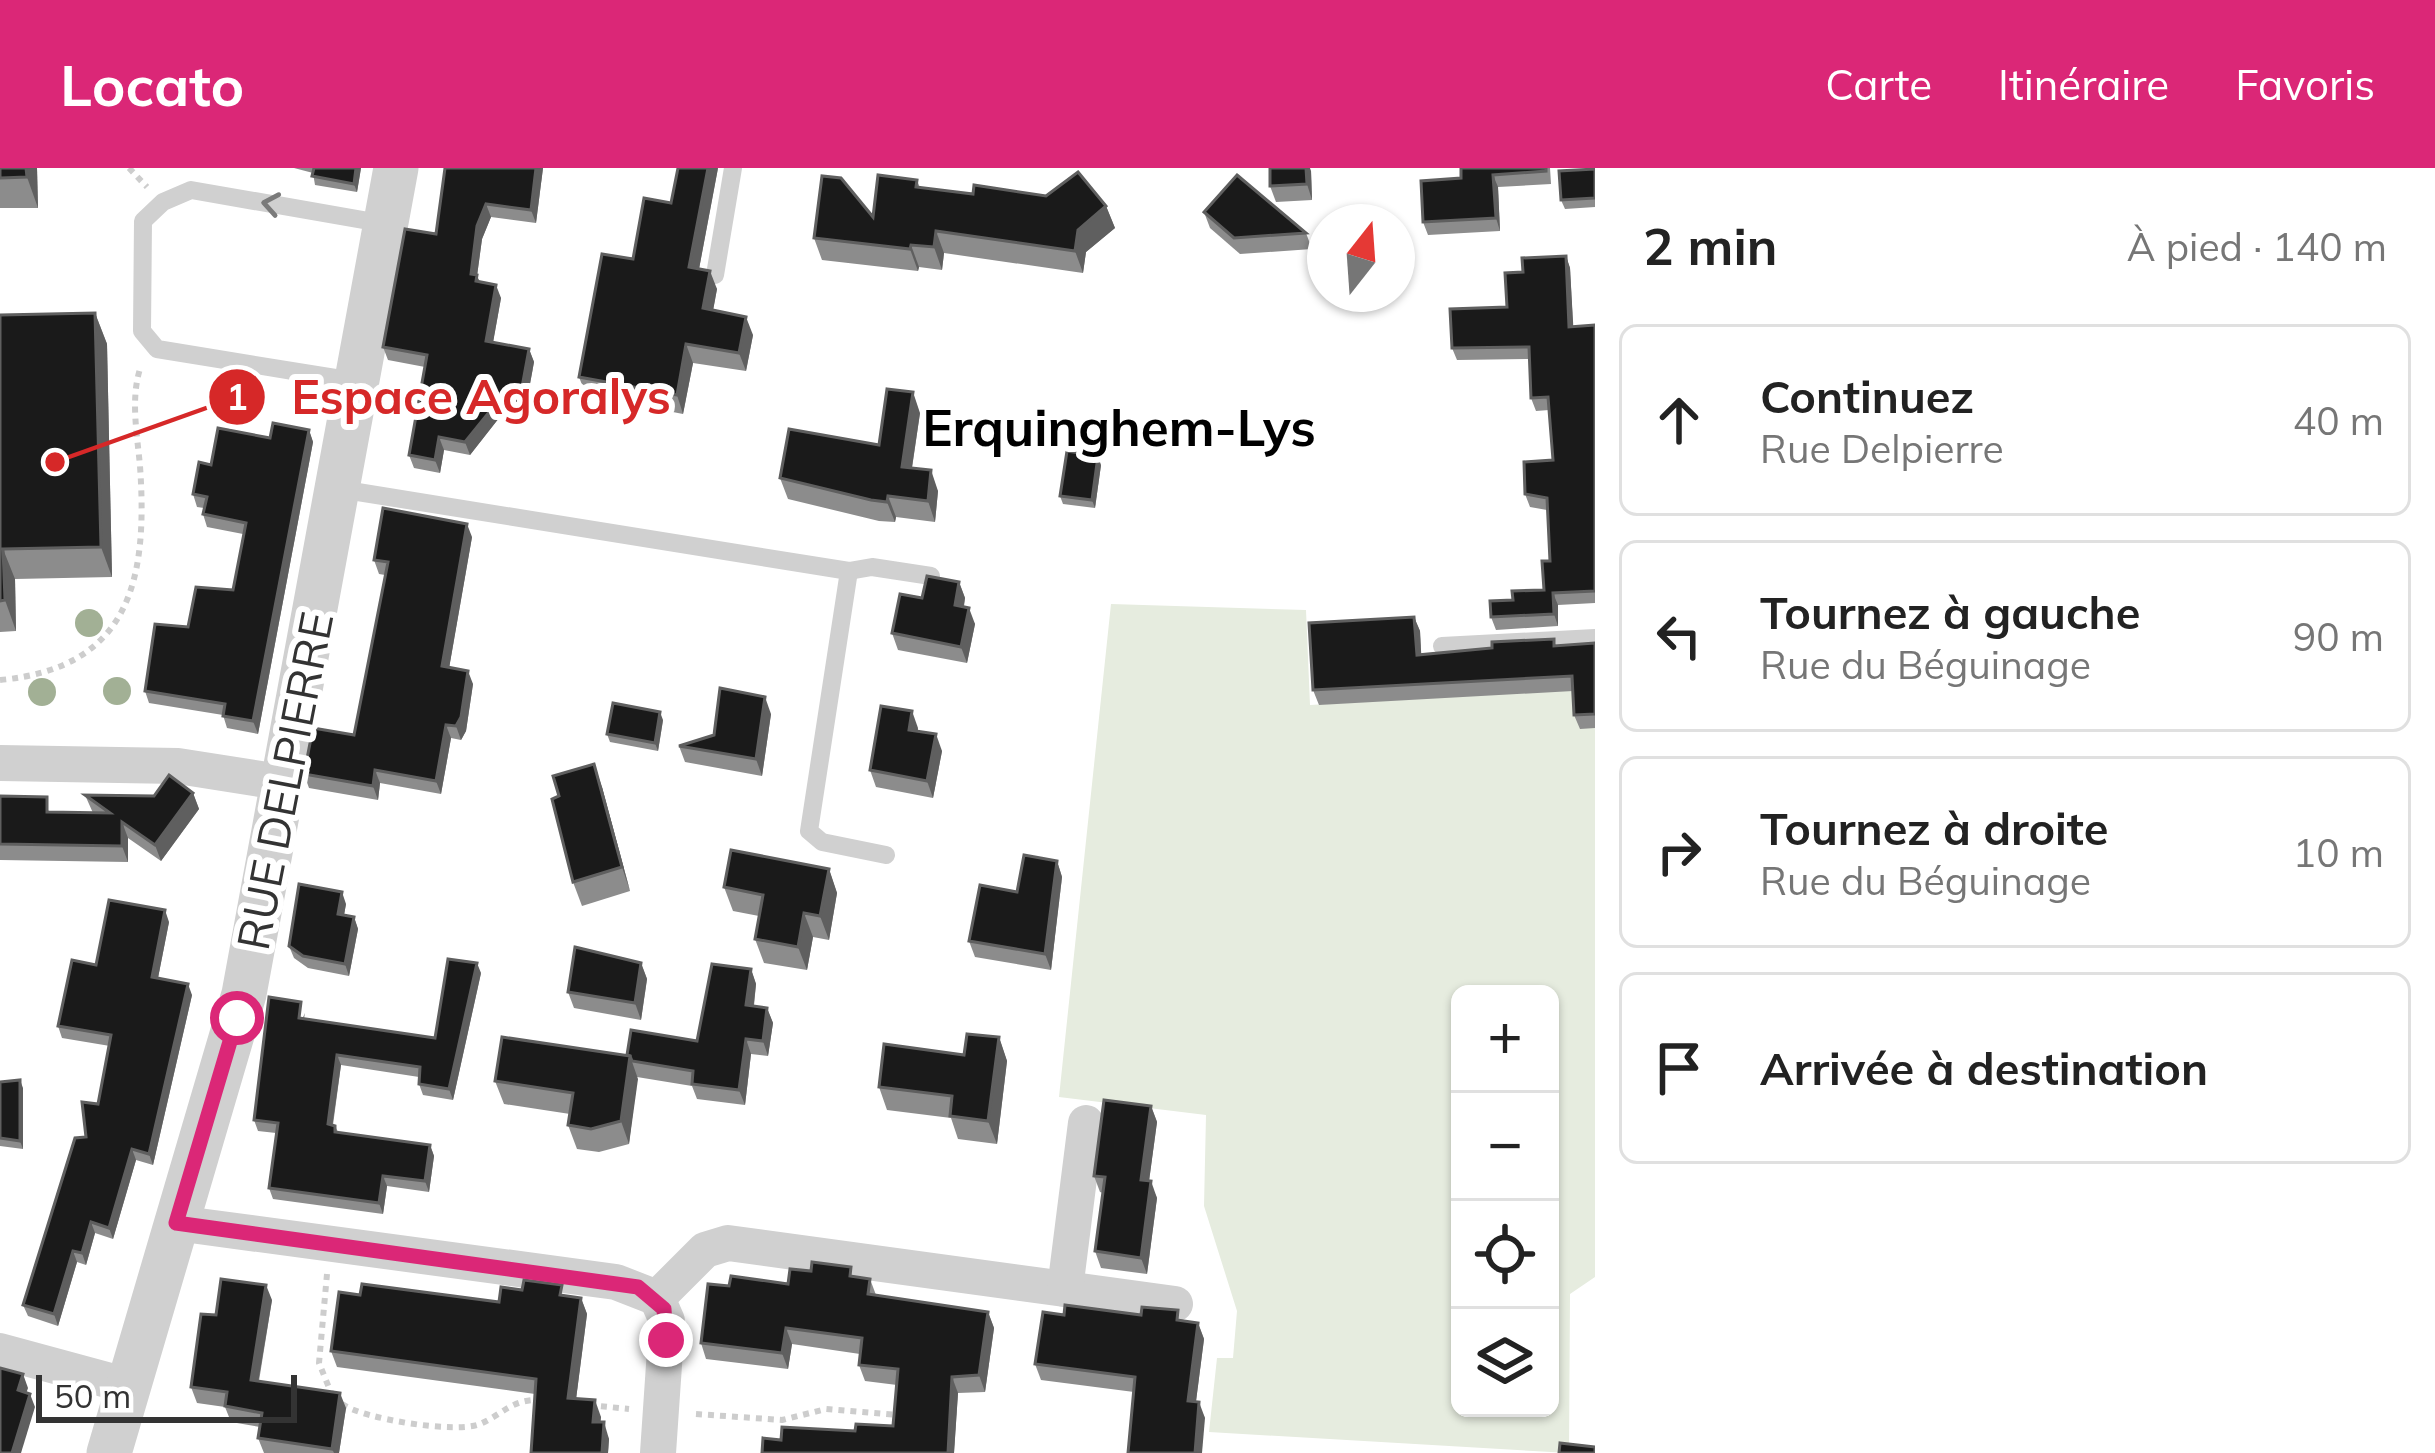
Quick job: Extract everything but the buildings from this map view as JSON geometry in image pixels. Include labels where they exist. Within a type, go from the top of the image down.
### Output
[{"type":"street","name":"RUE DELPIERRE","points":[[109,1453],[244,994],[396,168]]},
{"type":"street","points":[[0,763],[178,766],[286,783]]},
{"type":"street","points":[[1065,1289],[1086,1123]]},
{"type":"street","points":[[176,1223],[616,1282],[657,1298],[667,1321],[658,1453]]},
{"type":"street","points":[[657,1298],[705,1250],[728,1243],[1175,1304]]},
{"type":"street","points":[[0,1351],[129,1386]]},
{"type":"lane","points":[[715,274],[733,168]]},
{"type":"lane","points":[[358,382],[158,349],[142,331],[143,221],[163,202],[191,190],[386,224]]},
{"type":"lane","points":[[339,489],[849,572],[872,567],[931,576]]},
{"type":"lane","points":[[849,572],[808,822],[822,842],[886,855]]},
{"type":"lane","points":[[1442,646],[1595,638]]},
{"type":"path","points":[[0,680],[42,674],[77,659],[104,640],[125,610],[136,578],[142,498],[134,386],[151,341]]},
{"type":"path","points":[[331,1246],[319,1363],[325,1386],[347,1408],[378,1418],[464,1427],[484,1422],[513,1402],[541,1400]]},
{"type":"path","points":[[589,1405],[782,1420],[826,1409],[905,1415]]},
{"type":"shaded area","points":[[1111,604],[1306,610],[1310,705],[1595,689],[1595,1277],[1570,1294],[1569,1453],[1209,1432],[1217,1358],[1233,1358],[1237,1311],[1204,1206],[1206,1115],[1059,1097]]},
{"type":"place","name":"Espace Agoralys","points":[[55,462]]},
{"type":"district","name":"Erquinghem-Lys","points":[[1119,428]]},
{"type":"route","points":[[237,1018],[176,1223],[638,1287],[650,1292],[664,1309],[666,1340]]}]
